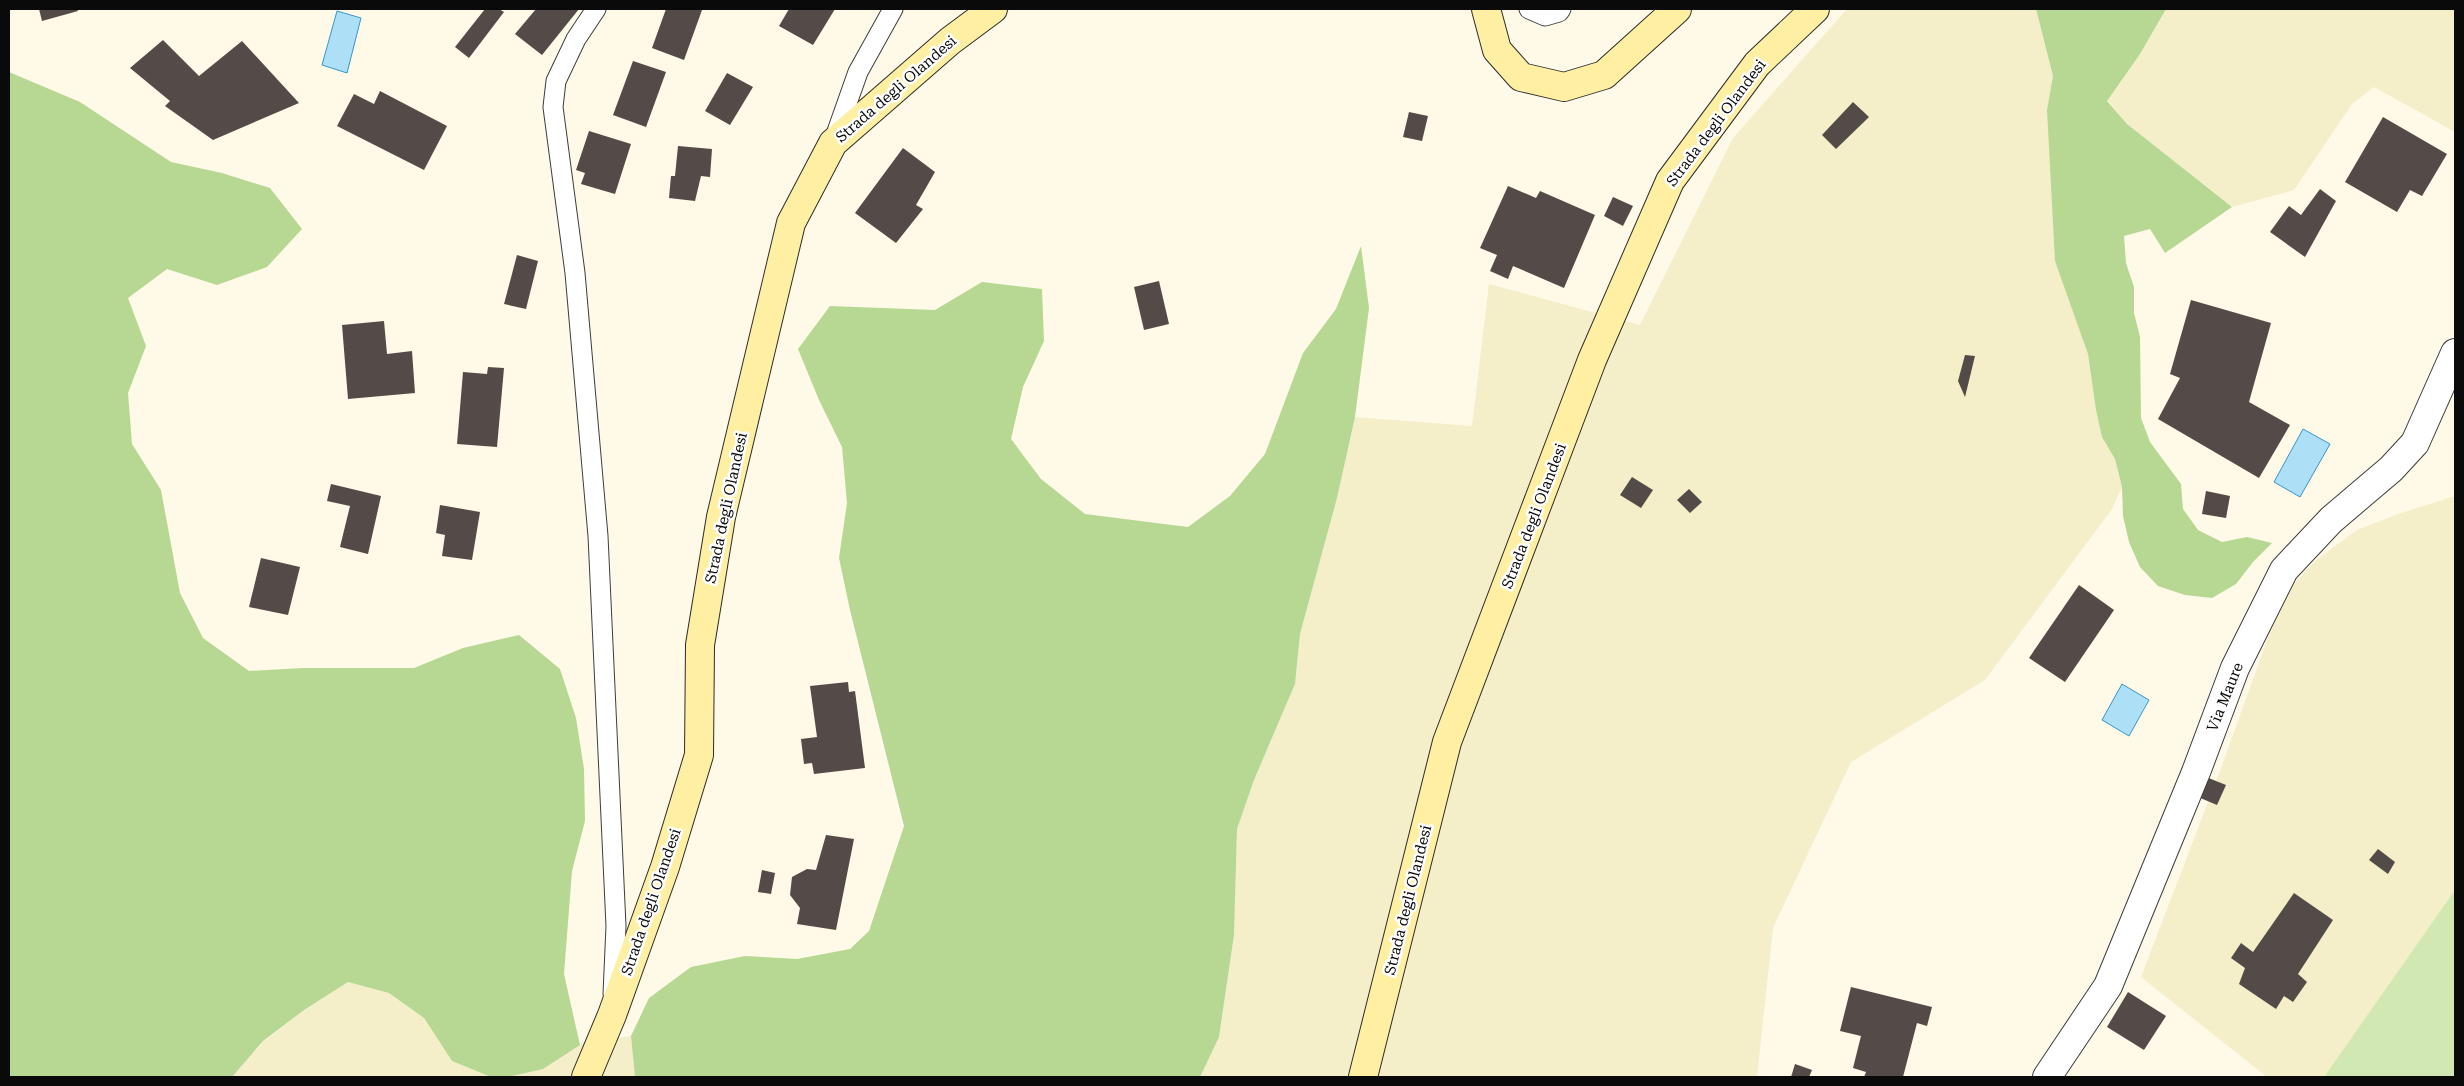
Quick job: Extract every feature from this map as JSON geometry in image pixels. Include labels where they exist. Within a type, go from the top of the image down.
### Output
[{"type":"main road","name":"Strada degli Olandesi","points":[[586,1077],[612,1015],[665,866],[699,755],[700,645],[721,517],[791,222],[833,143],[950,41],[993,9]]},
{"type":"main road","points":[[1486,9],[1497,50],[1521,77],[1564,87],[1604,75],[1677,9]]},
{"type":"main road","name":"Strada degli Olandesi","points":[[1363,1077],[1447,742],[1592,360],[1670,181],[1757,64],[1815,9]]},
{"type":"street","name":"Via Maure","points":[[2047,1077],[2108,986],[2196,772],[2236,668],[2284,570],[2331,520],[2391,469],[2415,443],[2455,353]]},
{"type":"lane","points":[[596,9],[576,40],[556,82],[553,107],[575,273],[598,536],[616,926],[612,1015]]},
{"type":"lane","points":[[833,143],[858,72],[893,9]]},
{"type":"lane","points":[[1529,9],[1545,16],[1559,12],[1561,9]]},
{"type":"shaded area","points":[[1847,9],[2036,9],[2053,76],[2047,110],[2079,328],[2088,354],[2096,410],[2102,436],[2115,459],[2122,487],[2112,509],[1985,680],[1851,762],[1773,928],[1757,1077],[1200,1077],[1219,1037],[1234,935],[1237,829],[1254,780],[1295,684],[1300,634],[1337,498],[1355,417],[1472,426],[1489,284],[1640,325],[1733,138]]},
{"type":"shaded area","points":[[2166,9],[2455,9],[2455,132],[2374,87],[2352,104],[2294,190],[2232,207],[2127,124],[2107,100],[2140,54]]},
{"type":"shaded area","points":[[2455,496],[2455,890],[2324,1077],[2267,1077],[2141,977],[2220,771],[2283,596],[2316,560],[2357,530],[2398,514]]},
{"type":"shaded area","points":[[348,982],[389,993],[424,1018],[452,1061],[491,1077],[232,1077],[263,1042],[304,1010]]},
{"type":"shaded area","points":[[631,1036],[635,1077],[508,1077],[543,1069],[583,1043]]},
{"type":"green space","points":[[2036,9],[2166,9],[2140,54],[2107,101],[2127,124],[2232,207],[2165,253],[2150,229],[2124,236],[2126,263],[2134,287],[2134,313],[2140,337],[2141,418],[2150,442],[2181,484],[2183,509],[2198,530],[2222,542],[2247,537],[2272,543],[2253,562],[2236,584],[2212,598],[2185,595],[2158,586],[2140,567],[2129,542],[2123,516],[2122,487],[2115,459],[2102,437],[2088,354],[2055,261],[2047,110],[2053,76]]},
{"type":"green space","points":[[9,72],[80,102],[171,162],[222,173],[270,188],[302,229],[267,267],[217,285],[167,269],[128,298],[146,346],[128,393],[132,444],[161,490],[180,593],[203,638],[249,671],[303,668],[414,668],[463,648],[519,635],[560,669],[576,718],[584,769],[585,821],[572,871],[564,974],[580,1045],[543,1069],[508,1077],[491,1077],[452,1061],[424,1018],[389,993],[348,982],[304,1010],[263,1041],[232,1077],[9,1077]]},
{"type":"green space","points":[[1361,246],[1369,308],[1355,417],[1337,498],[1300,634],[1295,684],[1254,780],[1237,829],[1234,935],[1219,1037],[1200,1077],[635,1077],[631,1036],[649,998],[691,967],[745,956],[797,959],[850,949],[869,931],[904,826],[850,610],[839,558],[847,503],[842,447],[819,400],[798,349],[830,306],[935,310],[982,282],[1042,289],[1044,341],[1023,387],[1011,439],[1041,479],[1085,514],[1188,527],[1230,496],[1265,454],[1303,353],[1336,309]]},
{"type":"green space","points":[[2455,890],[2455,1077],[2324,1077]]},
{"type":"water","points":[[337,11],[361,18],[347,73],[322,65]]},
{"type":"water","points":[[2303,429],[2330,444],[2300,497],[2274,482]]},
{"type":"water","points":[[2122,684],[2149,700],[2129,736],[2102,720]]},
{"type":"building","points":[[39,9],[77,9],[78,11],[42,21]]},
{"type":"building","points":[[485,9],[499,9],[504,12],[469,58],[455,47]]},
{"type":"building","points":[[536,9],[579,9],[542,55],[515,34]]},
{"type":"building","points":[[666,9],[702,10],[684,60],[652,48]]},
{"type":"building","points":[[789,9],[835,9],[813,45],[779,26]]},
{"type":"building","points":[[163,40],[199,76],[242,41],[299,103],[213,140],[165,106],[170,101],[130,68]]},
{"type":"building","points":[[633,61],[666,72],[646,127],[613,115]]},
{"type":"building","points":[[727,73],[753,87],[730,125],[705,111]]},
{"type":"building","points":[[380,91],[447,126],[424,170],[337,126],[354,94],[374,104]]},
{"type":"building","points":[[1853,102],[1869,117],[1836,149],[1822,135]]},
{"type":"building","points":[[1409,112],[1428,116],[1422,141],[1403,137]]},
{"type":"building","points":[[2383,117],[2447,154],[2422,196],[2410,190],[2397,212],[2345,182]]},
{"type":"building","points":[[589,131],[631,144],[615,194],[581,184],[585,173],[576,170]]},
{"type":"building","points":[[678,146],[712,149],[710,177],[701,176],[695,201],[669,198],[671,176],[675,176]]},
{"type":"building","points":[[903,148],[935,172],[916,205],[923,209],[896,243],[855,213]]},
{"type":"building","points":[[1508,186],[1536,198],[1540,191],[1595,215],[1564,288],[1513,266],[1508,279],[1490,271],[1497,255],[1480,248]]},
{"type":"building","points":[[2320,189],[2336,201],[2305,257],[2270,232],[2289,206],[2301,215]]},
{"type":"building","points":[[1613,197],[1633,206],[1623,226],[1604,216]]},
{"type":"building","points":[[517,255],[538,261],[526,309],[504,304]]},
{"type":"building","points":[[1159,281],[1169,324],[1144,330],[1134,287]]},
{"type":"building","points":[[2191,300],[2271,323],[2249,402],[2290,425],[2259,478],[2158,419],[2180,378],[2170,374]]},
{"type":"building","points":[[384,321],[387,354],[412,351],[415,393],[348,399],[342,325]]},
{"type":"building","points":[[1965,355],[1975,356],[1965,397],[1958,381]]},
{"type":"building","points":[[488,367],[504,368],[497,447],[457,444],[463,372],[487,374]]},
{"type":"building","points":[[1632,477],[1653,490],[1641,508],[1620,495]]},
{"type":"building","points":[[331,484],[381,496],[368,554],[340,547],[350,506],[327,501]]},
{"type":"building","points":[[1689,489],[1702,502],[1690,513],[1677,500]]},
{"type":"building","points":[[2206,491],[2230,496],[2226,518],[2202,514]]},
{"type":"building","points":[[440,505],[480,512],[472,560],[442,556],[445,535],[436,533]]},
{"type":"building","points":[[261,558],[300,567],[288,615],[249,607]]},
{"type":"building","points":[[2079,585],[2114,610],[2065,682],[2029,658]]},
{"type":"building","points":[[848,682],[849,692],[855,691],[865,768],[814,774],[812,763],[804,764],[801,739],[817,737],[810,686]]},
{"type":"building","points":[[2206,777],[2226,785],[2217,805],[2198,797]]},
{"type":"building","points":[[826,835],[854,839],[836,930],[797,924],[800,908],[790,895],[792,877],[807,869],[816,870]]},
{"type":"building","points":[[2378,849],[2395,862],[2388,874],[2369,860]]},
{"type":"building","points":[[762,870],[775,873],[771,894],[758,892]]},
{"type":"building","points":[[2294,893],[2333,920],[2298,974],[2307,982],[2293,1002],[2284,996],[2276,1009],[2239,984],[2245,968],[2231,958],[2241,943],[2253,952]]},
{"type":"building","points":[[1851,987],[1932,1007],[1927,1026],[1917,1023],[1903,1077],[1864,1077],[1866,1072],[1853,1068],[1861,1036],[1840,1031]]},
{"type":"building","points":[[2128,992],[2166,1016],[2144,1050],[2107,1027]]},
{"type":"building","points":[[1795,1064],[1812,1070],[1809,1077],[1791,1077]]}]
